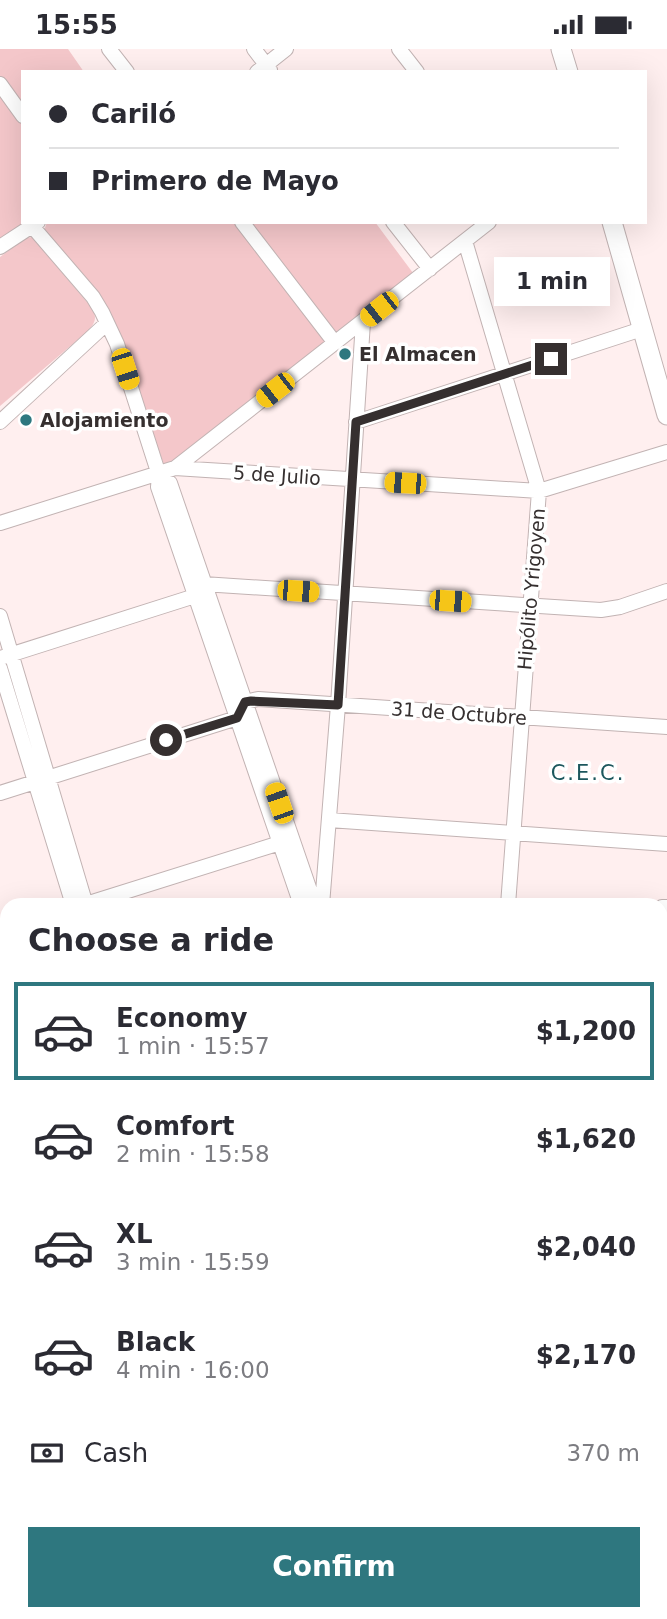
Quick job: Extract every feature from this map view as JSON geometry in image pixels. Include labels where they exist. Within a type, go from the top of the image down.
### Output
[{"type":"main road","points":[[561,49],[567,70]]},
{"type":"main road","points":[[613,224],[667,415]]},
{"type":"street","points":[[109,49],[125,70]]},
{"type":"street","points":[[254,49],[265,69],[286,49]]},
{"type":"street","points":[[398,49],[415,70]]},
{"type":"street","points":[[0,84],[21,113]]},
{"type":"street","points":[[0,247],[35,224],[93,297],[117,344],[159,475],[170,483],[237,718],[299,898]]},
{"type":"street","points":[[244,224],[335,343]]},
{"type":"street","points":[[395,224],[430,269]]},
{"type":"street","points":[[0,523],[175,468],[487,224]]},
{"type":"street","name":"Hipólito Yrigoyen","points":[[466,241],[539,491],[508,898]]},
{"type":"street","points":[[323,898],[363,322]]},
{"type":"street","points":[[0,422],[107,323]]},
{"type":"street","points":[[356,422],[642,329]]},
{"type":"street","name":"5 de Julio","points":[[175,468],[539,491],[667,451]]},
{"type":"street","points":[[199,590],[248,701],[313,898]]},
{"type":"street","points":[[6,656],[199,590],[345,594],[601,610],[620,607],[667,591]]},
{"type":"street","points":[[0,616],[6,656],[80,898]]},
{"type":"street","points":[[0,668],[42,780]]},
{"type":"street","points":[[0,793],[237,718],[248,701]]},
{"type":"street","name":"31 de Octubre","points":[[248,701],[667,727]]},
{"type":"street","points":[[329,820],[667,844]]},
{"type":"street","points":[[101,898],[280,843]]},
{"type":"shaded area","points":[[0,49],[68,49],[83,70],[21,70],[21,224],[25,224],[0,241]]},
{"type":"shaded area","points":[[46,224],[376,224],[413,273],[171,465],[164,465],[130,368],[44,231]]},
{"type":"shaded area","points":[[32,237],[91,307],[95,320],[88,331],[0,406],[0,257],[26,238]]},
{"type":"place","name":"El Almacen","points":[[345,354]]},
{"type":"place","name":"Alojamiento","points":[[26,420]]},
{"type":"district","name":"C.E.C.","points":[[588,773]]},
{"type":"route","points":[[166,740],[237,718],[245,702],[258,699],[338,705],[356,422],[551,359]]}]
